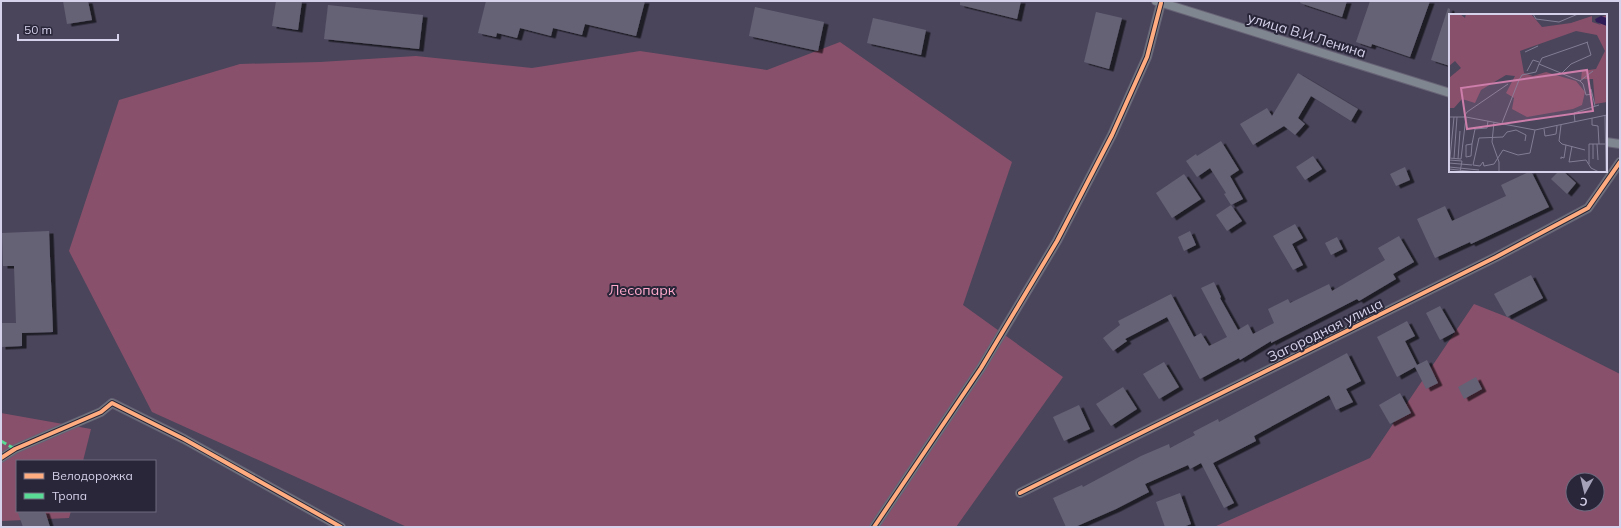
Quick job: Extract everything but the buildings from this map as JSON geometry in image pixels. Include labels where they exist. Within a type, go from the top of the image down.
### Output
[{"type":"main road","name":"улица В.И.Ленина","points":[[1158,2],[1449,93]]},
{"type":"main road","points":[[1607,142],[1620,144]]},
{"type":"street","points":[[874,527],[981,368],[1058,241],[1112,135],[1147,57],[1158,2]]},
{"type":"street","name":"Загородная улица","points":[[1020,493],[1496,257],[1588,208],[1620,162]]},
{"type":"street","points":[[1,458],[16,449],[101,412],[112,403],[184,439],[339,527]]},
{"type":"green space","name":"Лесопарк","points":[[840,42],[1012,162],[963,305],[1063,377],[956,527],[407,527],[152,412],[69,251],[119,100],[240,64],[320,62],[416,56],[532,68],[640,51],[767,70]]},
{"type":"green space","points":[[1474,304],[1507,317],[1620,374],[1620,527],[1214,527],[1370,458]]},
{"type":"green space","points":[[1,413],[91,429],[83,460],[16,460],[16,512],[71,512],[69,518],[1,521]]},
{"type":"marked path","points":[[1,441],[15,449]]},
{"type":"cycle path","points":[[874,527],[981,368],[1057,241],[1112,135],[1147,57],[1161,3]]},
{"type":"cycle path","points":[[1020,493],[1496,257],[1588,208],[1620,162]]},
{"type":"cycle path","points":[[1,458],[15,449],[101,412],[112,403],[184,439],[341,527]]}]
